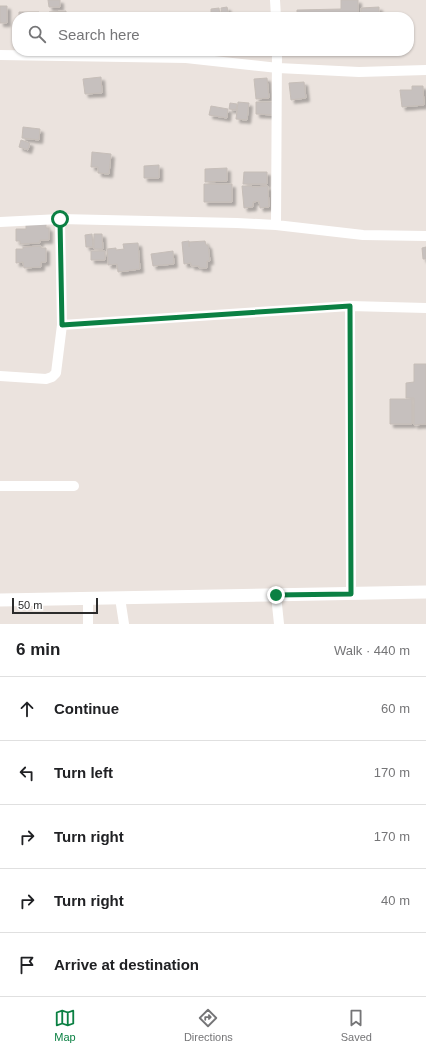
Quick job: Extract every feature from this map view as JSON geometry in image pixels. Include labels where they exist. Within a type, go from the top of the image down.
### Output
[{"type":"street","points":[[275,0],[276,12]]},
{"type":"street","points":[[0,55],[12,55]]},
{"type":"street","points":[[62,56],[186,58],[278,68],[359,72],[426,70]]},
{"type":"street","points":[[276,225],[277,56]]},
{"type":"street","points":[[0,376],[46,379],[52,377],[56,373],[62,325],[60,219]]},
{"type":"street","points":[[0,222],[60,219],[237,223],[276,225],[363,235],[426,236]]},
{"type":"street","points":[[62,325],[350,306],[426,308]]},
{"type":"street","points":[[350,306],[351,594]]},
{"type":"street","points":[[0,486],[74,486]]},
{"type":"street","points":[[0,600],[426,592]]},
{"type":"street","points":[[276,595],[279,624]]},
{"type":"street","points":[[88,598],[88,624]]},
{"type":"street","points":[[120,598],[124,624]]},
{"type":"building","points":[[48,0],[60,0],[60,7],[49,7]]},
{"type":"building","points":[[341,0],[358,0],[358,12],[297,12],[297,10],[341,9]]},
{"type":"building","points":[[0,6],[7,6],[7,23],[0,23]]},
{"type":"building","points":[[227,7],[228,12],[222,12],[221,8]]},
{"type":"building","points":[[379,7],[379,12],[361,12],[361,8]]},
{"type":"building","points":[[219,8],[220,12],[211,12],[211,9]]},
{"type":"building","points":[[101,77],[102,93],[85,94],[83,79]]},
{"type":"building","points":[[267,78],[269,98],[256,99],[254,79]]},
{"type":"building","points":[[304,82],[306,98],[291,100],[289,83]]},
{"type":"building","points":[[412,86],[423,86],[424,105],[402,107],[400,90],[412,90]]},
{"type":"building","points":[[238,102],[249,103],[247,120],[236,119]]},
{"type":"building","points":[[256,102],[275,102],[274,115],[256,114]]},
{"type":"building","points":[[230,103],[237,104],[236,110],[229,109]]},
{"type":"building","points":[[211,106],[228,109],[227,118],[209,115]]},
{"type":"building","points":[[23,127],[40,129],[39,140],[22,138]]},
{"type":"building","points":[[21,140],[30,143],[28,150],[19,147]]},
{"type":"building","points":[[92,152],[111,154],[109,174],[98,173],[98,167],[91,167]]},
{"type":"building","points":[[159,165],[159,178],[144,178],[144,166]]},
{"type":"building","points":[[227,168],[227,181],[205,182],[205,169]]},
{"type":"building","points":[[244,172],[267,172],[267,184],[243,184]]},
{"type":"building","points":[[204,184],[232,184],[232,202],[204,202]]},
{"type":"building","points":[[242,186],[268,186],[269,207],[260,208],[259,201],[253,202],[253,207],[244,208]]},
{"type":"building","points":[[46,224],[46,228],[49,228],[49,240],[40,240],[40,243],[20,244],[20,241],[16,241],[16,229],[26,229],[26,225]]},
{"type":"building","points":[[92,234],[93,247],[86,247],[85,235]]},
{"type":"building","points":[[94,234],[102,234],[103,249],[94,249]]},
{"type":"building","points":[[205,241],[206,245],[208,245],[210,261],[207,261],[207,268],[191,266],[191,263],[184,264],[182,242]]},
{"type":"building","points":[[138,243],[140,269],[118,272],[117,264],[108,265],[107,249],[124,249],[123,244]]},
{"type":"building","points":[[41,246],[41,248],[46,248],[46,262],[41,262],[41,267],[24,268],[23,262],[16,263],[16,249]]},
{"type":"building","points":[[426,247],[426,259],[423,259],[422,248]]},
{"type":"building","points":[[91,251],[105,251],[105,260],[91,260]]},
{"type":"building","points":[[173,251],[174,264],[153,266],[151,254]]},
{"type":"building","points":[[414,364],[426,364],[426,424],[414,425],[414,398],[406,398],[406,383],[414,382]]},
{"type":"building","points":[[390,399],[412,399],[412,424],[390,424]]},
{"type":"route","points":[[60,219],[62,325],[350,306],[351,594],[276,595]]}]
